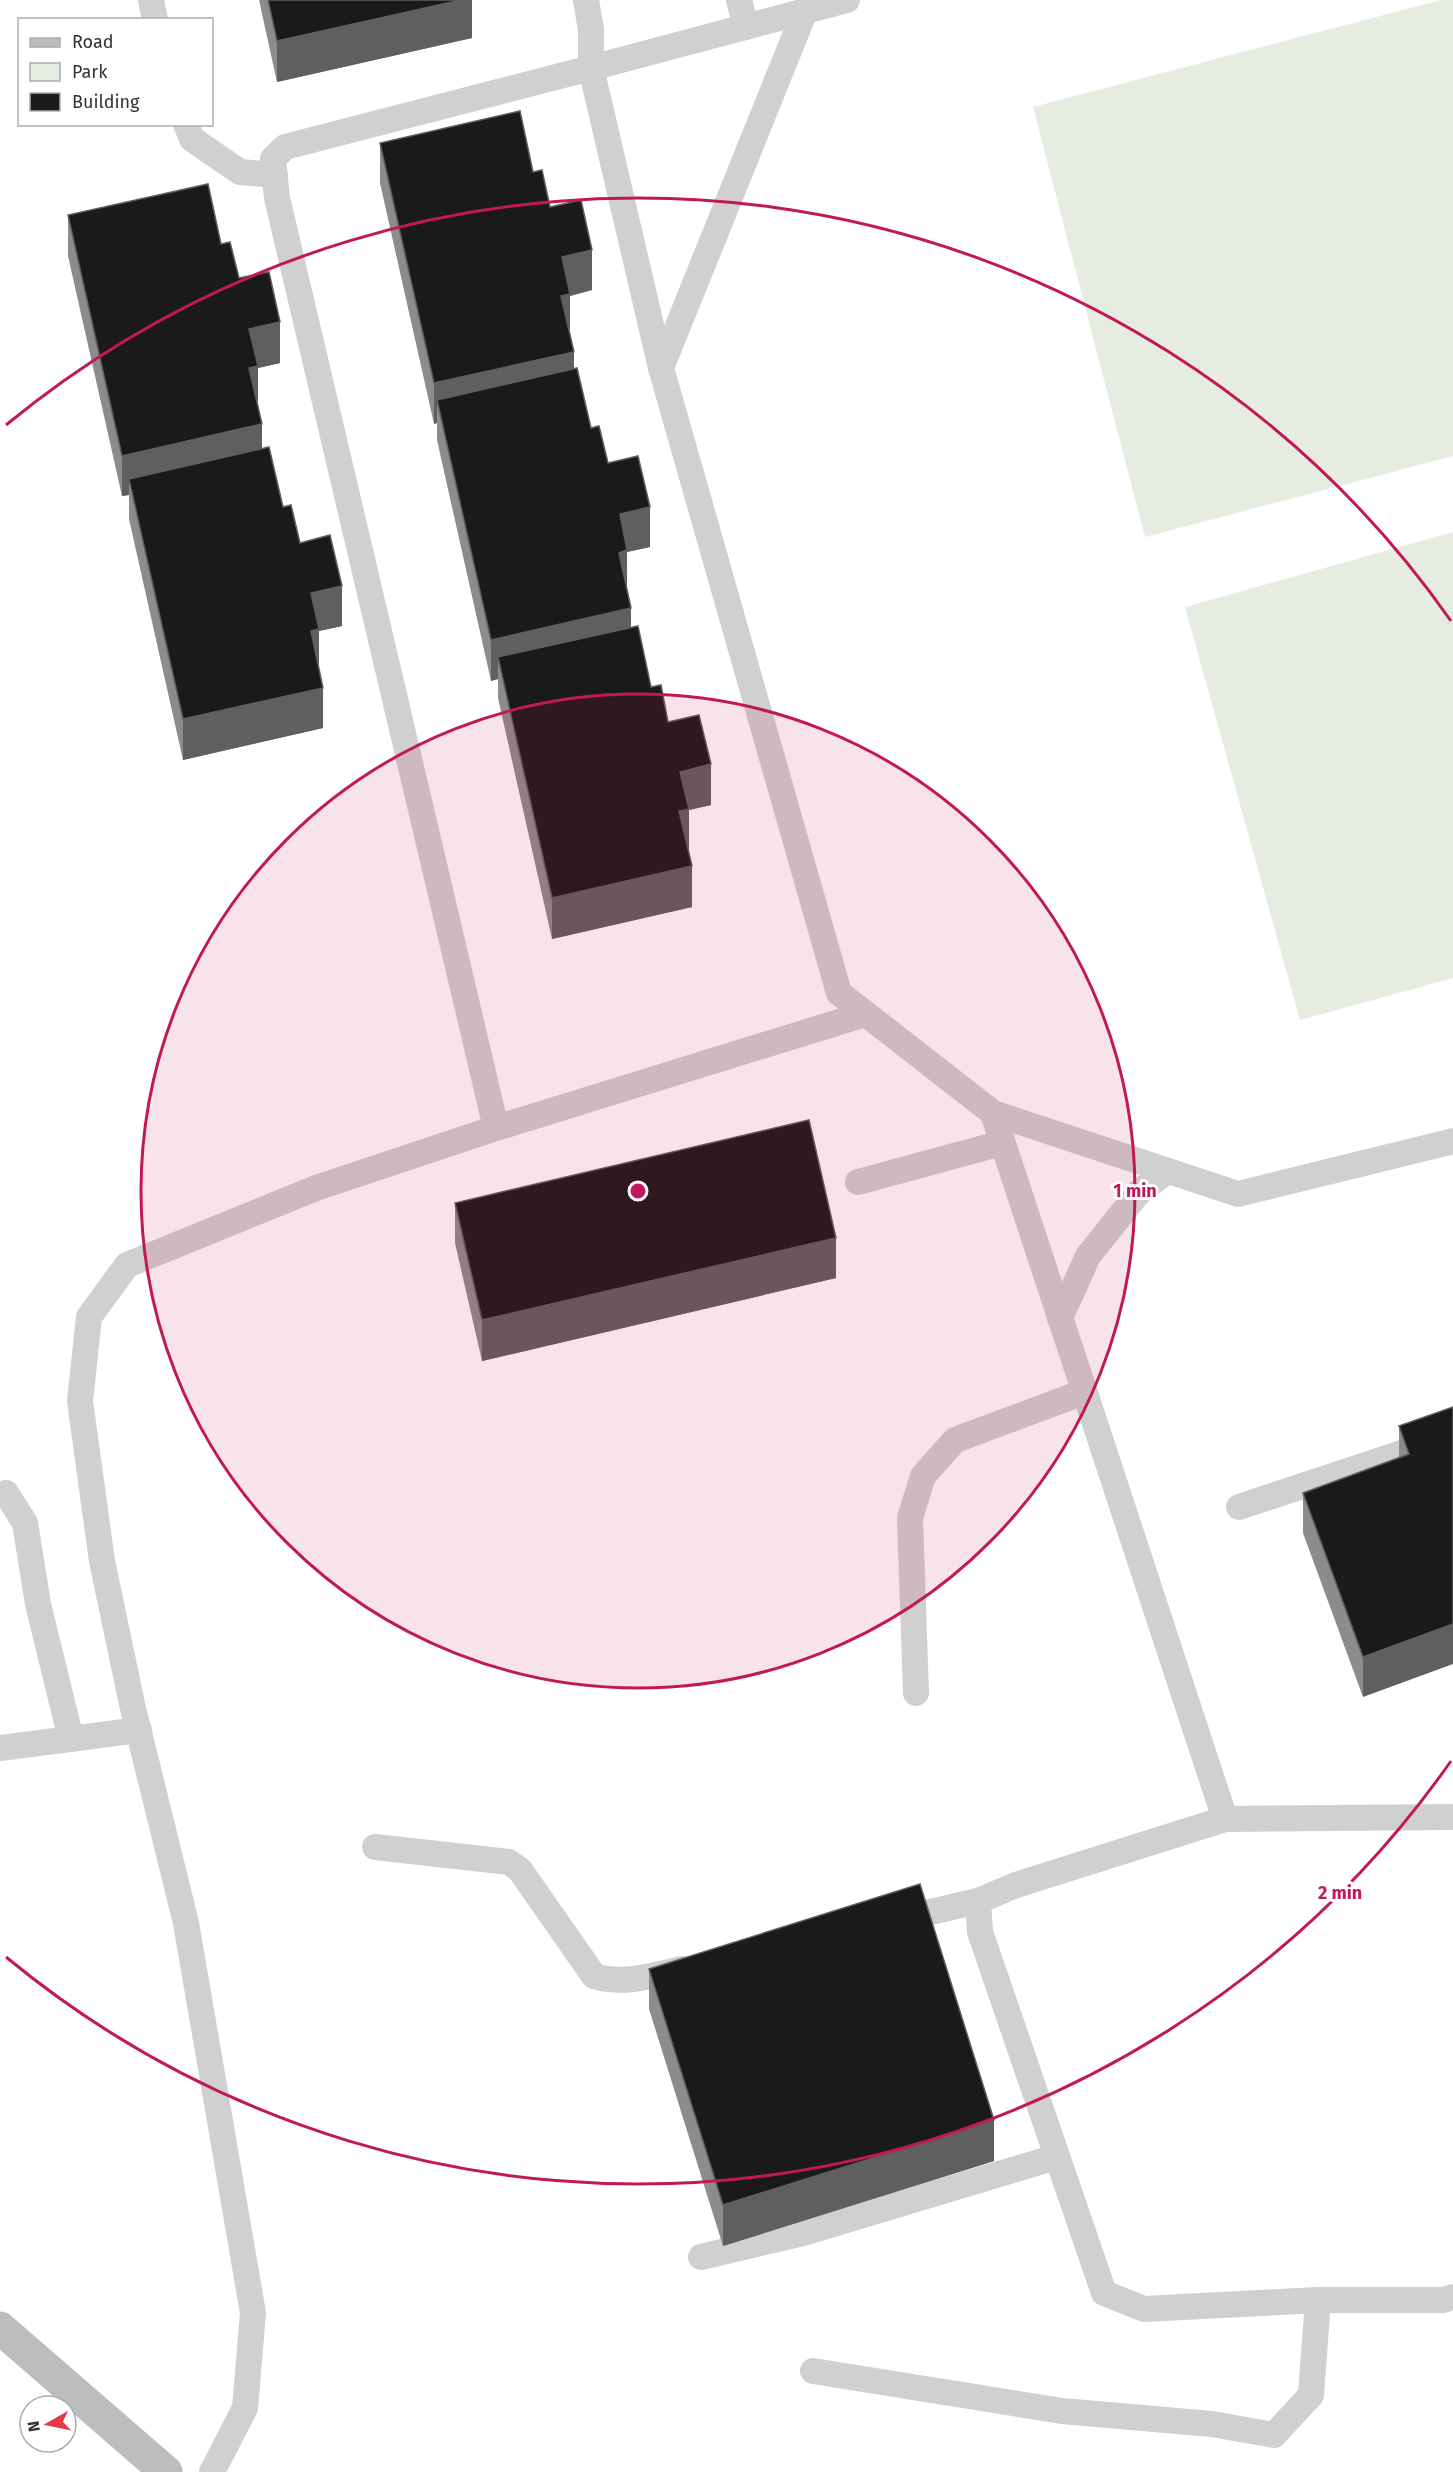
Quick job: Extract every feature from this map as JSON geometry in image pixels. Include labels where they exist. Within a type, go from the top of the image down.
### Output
[{"type":"main road","points":[[0,2328],[166,2472]]},
{"type":"lane","points":[[151,0],[155,18]]},
{"type":"lane","points":[[586,0],[591,30],[591,68],[661,368],[839,993],[993,1113],[1238,1194],[1453,1141]]},
{"type":"lane","points":[[739,0],[746,27]]},
{"type":"lane","points":[[496,1128],[280,210],[273,159],[285,147],[847,0]]},
{"type":"lane","points":[[661,368],[805,11]]},
{"type":"lane","points":[[187,126],[192,139],[240,172],[275,175]]},
{"type":"lane","points":[[212,2472],[245,2408],[253,2313],[186,1923],[139,1730],[102,1561],[80,1401],[89,1317],[127,1264],[316,1188],[496,1128],[865,1014]]},
{"type":"lane","points":[[993,1113],[1225,1819]]},
{"type":"lane","points":[[858,1182],[1002,1143]]},
{"type":"lane","points":[[1060,1318],[1088,1256],[1139,1192],[1167,1171]]},
{"type":"lane","points":[[916,1693],[910,1518],[923,1476],[955,1440],[1084,1392]]},
{"type":"lane","points":[[1239,1507],[1453,1436]]},
{"type":"lane","points":[[6,1493],[25,1523],[38,1604],[71,1739]]},
{"type":"lane","points":[[0,1748],[139,1730]]},
{"type":"lane","points":[[875,1925],[978,1901],[1016,1886],[1225,1819],[1453,1816]]},
{"type":"lane","points":[[375,1847],[509,1862],[520,1870],[594,1976],[613,1982],[635,1980],[704,1964]]},
{"type":"lane","points":[[978,1901],[980,1932],[1104,2293],[1144,2309],[1318,2300],[1443,2300],[1453,2297]]},
{"type":"lane","points":[[701,2257],[803,2233],[1056,2157]]},
{"type":"lane","points":[[813,2371],[1062,2411],[1212,2424],[1274,2435],[1311,2395],[1318,2300]]},
{"type":"green space","points":[[1441,0],[1453,0],[1453,456],[1145,537],[1033,107]]},
{"type":"green space","points":[[1453,532],[1453,978],[1300,1020],[1185,607]]},
{"type":"building","points":[[268,0],[461,0],[277,41]]},
{"type":"building","points":[[520,111],[533,172],[542,170],[550,207],[581,200],[592,250],[562,257],[570,294],[561,296],[574,352],[434,383],[380,143]]},
{"type":"building","points":[[208,184],[221,244],[230,242],[239,278],[269,272],[280,322],[249,329],[258,366],[249,368],[262,424],[122,456],[68,215]]},
{"type":"building","points":[[577,368],[591,428],[599,426],[608,463],[638,456],[650,507],[620,514],[627,550],[619,553],[631,608],[491,640],[437,400]]},
{"type":"building","points":[[269,447],[283,507],[291,505],[300,543],[330,535],[342,586],[311,593],[319,629],[311,631],[323,688],[183,719],[129,479]]},
{"type":"building","points":[[638,626],[651,687],[661,685],[668,722],[699,715],[711,764],[680,772],[689,809],[679,811],[692,866],[552,898],[498,657]]},
{"type":"building","points":[[809,1120],[836,1238],[482,1320],[455,1203]]},
{"type":"building","points":[[1453,1407],[1453,1624],[1363,1657],[1303,1493],[1409,1454],[1399,1426]]},
{"type":"building","points":[[920,1884],[994,2120],[723,2205],[649,1969]]}]
